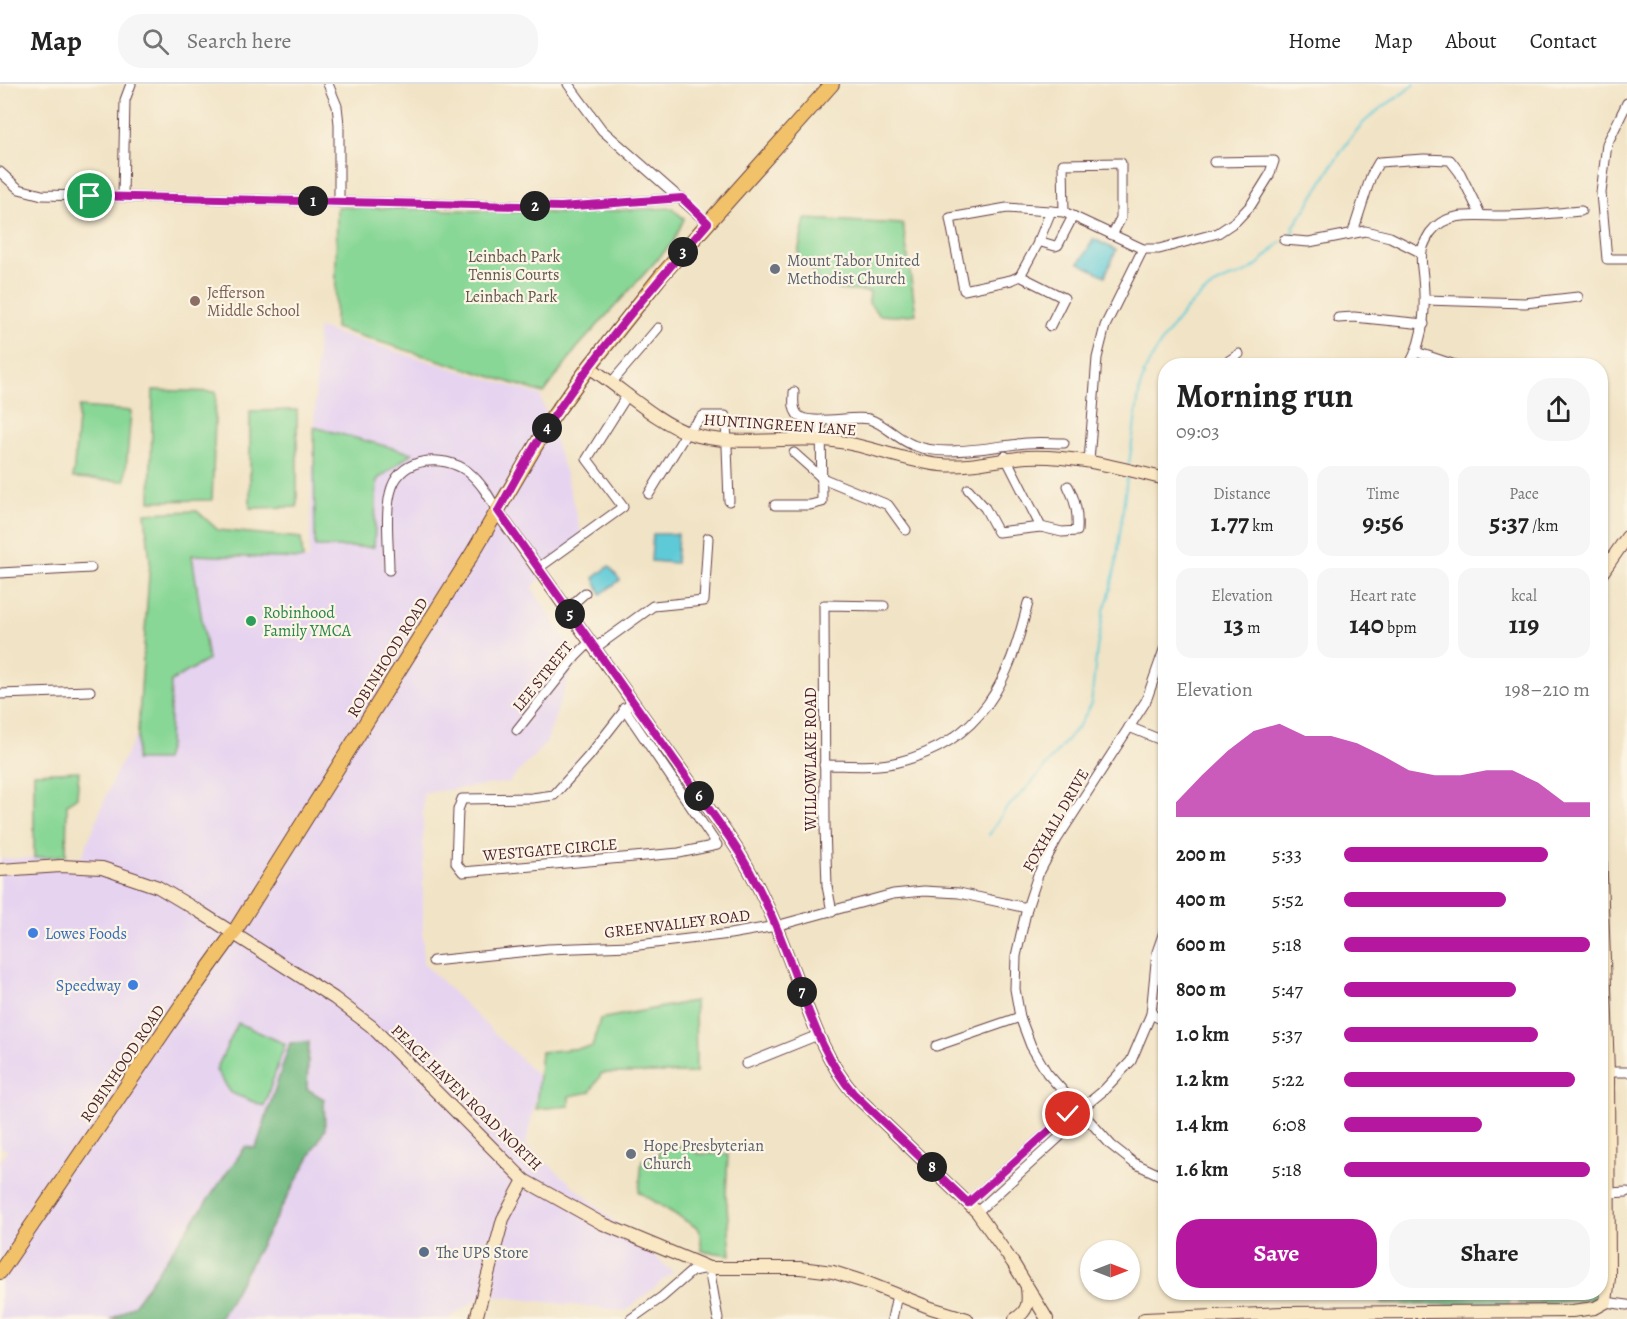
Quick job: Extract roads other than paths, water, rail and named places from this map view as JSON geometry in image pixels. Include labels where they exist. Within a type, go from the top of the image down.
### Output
[{"type":"main road","name":"ROBINHOOD ROAD","points":[[0,1272],[181,1006],[233,934],[498,511],[552,418],[589,367],[662,276],[832,84]]},
{"type":"street","points":[[123,196],[125,100],[131,84]]},
{"type":"street","points":[[328,84],[337,106],[339,124],[339,202]]},
{"type":"street","points":[[568,84],[602,130],[708,223]]},
{"type":"street","points":[[1627,103],[1607,144],[1601,193],[1607,259],[1627,259]]},
{"type":"street","points":[[1353,232],[1371,176],[1379,162],[1450,160],[1460,173],[1480,214]]},
{"type":"street","points":[[1051,211],[1020,276],[964,290],[950,218],[1007,208],[1051,211],[1068,214],[1143,249],[1159,249],[1218,233],[1236,221],[1251,205],[1269,176],[1274,161],[1214,162]]},
{"type":"street","points":[[1038,241],[1059,245],[1068,214],[1063,164],[1121,163],[1121,218],[1112,235]]},
{"type":"street","points":[[0,172],[20,189],[42,195],[561,207],[682,198]]},
{"type":"street","points":[[1413,358],[1424,324],[1425,300],[1420,252],[1435,226],[1456,217],[1480,214],[1502,216],[1581,211]]},
{"type":"street","points":[[1284,240],[1309,242],[1353,232],[1379,233],[1420,252]]},
{"type":"street","points":[[1089,461],[1097,358],[1105,326],[1143,249]]},
{"type":"street","points":[[1020,276],[1064,298],[1050,326]]},
{"type":"street","points":[[1425,300],[1525,303],[1578,297]]},
{"type":"street","points":[[1338,318],[1354,317],[1424,324]]},
{"type":"street","points":[[612,382],[658,328]]},
{"type":"street","points":[[1416,352],[1434,358]]},
{"type":"street","points":[[1233,358],[1239,354]]},
{"type":"street","name":"HUNTINGREEN LANE","points":[[589,367],[663,420],[687,432],[728,440],[822,440],[860,444],[912,461],[943,466],[1058,457],[1089,461],[1158,476]]},
{"type":"street","points":[[794,392],[794,405],[800,417],[821,420],[868,419],[912,446],[967,450],[1030,443],[1064,443]]},
{"type":"street","points":[[537,569],[623,507],[586,459],[628,394]]},
{"type":"street","points":[[648,494],[687,432],[703,416],[725,416],[728,440],[729,501]]},
{"type":"street","points":[[775,505],[810,505],[822,502],[821,420]]},
{"type":"street","points":[[1000,446],[1041,527]]},
{"type":"street","points":[[794,453],[822,478],[888,505],[906,530]]},
{"type":"street","points":[[389,570],[390,494],[396,478],[406,468],[428,461],[458,466],[472,475],[482,485],[537,569],[592,645],[717,845],[729,837]]},
{"type":"street","points":[[968,489],[985,508],[998,532],[1041,527],[1062,532],[1077,531],[1078,516],[1074,498],[1068,486]]},
{"type":"street","points":[[1608,564],[1627,537]]},
{"type":"street","name":"LEE STREET","points":[[518,730],[592,645],[653,606],[704,601],[708,538]]},
{"type":"street","points":[[0,573],[91,568]]},
{"type":"street","points":[[567,609],[585,593]]},
{"type":"street","points":[[824,765],[896,763],[937,749],[960,734],[982,713],[995,694],[1018,645],[1028,603]]},
{"type":"street","name":"WILLOWLAKE ROAD","points":[[832,912],[827,874],[824,765],[824,605],[884,606]]},
{"type":"street","name":"FOXHALL DRIVE","points":[[1158,667],[1146,701],[1058,839],[1038,875],[1027,908],[1016,956],[1014,989],[1020,1017],[1031,1046],[1047,1073],[1112,1144],[1134,1162],[1158,1174]]},
{"type":"street","points":[[0,694],[90,692]]},
{"type":"street","points":[[628,704],[729,837],[756,881],[818,1035],[834,1067],[854,1094],[972,1208],[1027,1284],[1047,1319]]},
{"type":"street","name":"WESTGATE CIRCLE","points":[[628,704],[589,756],[554,795],[532,798],[462,799],[458,810],[456,863],[463,872],[679,853],[717,845]]},
{"type":"street","points":[[1130,727],[1158,739]]},
{"type":"street","name":"PEACE HAVEN ROAD NORTH","points":[[0,870],[61,866],[102,867],[158,887],[334,998],[371,1026],[524,1179],[601,1223],[709,1268],[800,1268],[833,1272],[967,1319]]},
{"type":"street","name":"GREENVALLEY ROAD","points":[[433,962],[548,950],[630,946],[730,934],[776,926],[893,894],[924,891],[959,893],[1027,908]]},
{"type":"street","points":[[972,1208],[1077,1121],[1080,1110],[1103,1091],[1131,1061],[1151,1014],[1158,949]]},
{"type":"street","points":[[1151,1014],[1158,1018]]},
{"type":"street","points":[[936,1046],[1020,1017]]},
{"type":"street","points":[[746,1065],[818,1035]]},
{"type":"street","points":[[1608,1286],[1608,1072],[1627,1072]]},
{"type":"street","points":[[476,1319],[503,1219],[524,1179]]},
{"type":"street","points":[[1608,1193],[1627,1192]]},
{"type":"street","points":[[631,1319],[662,1297],[692,1271],[709,1268],[718,1319]]},
{"type":"street","points":[[1015,1319],[1027,1308],[1029,1300],[1027,1284]]},
{"type":"street","points":[[892,1319],[897,1295]]},
{"type":"street","points":[[1144,1319],[1572,1311],[1595,1308],[1606,1302],[1627,1305]]},
{"type":"water","points":[[1094,239],[1116,250],[1105,276],[1079,263]]},
{"type":"water","points":[[653,534],[678,534],[676,563],[651,561]]},
{"type":"water","points":[[609,566],[620,580],[601,594],[594,578]]},
{"type":"waterway","points":[[1288,236],[1295,230],[1293,227],[1357,130],[1377,111],[1415,84]]},
{"type":"waterway","points":[[1129,464],[1143,374],[1167,333],[1198,298],[1224,280],[1253,268],[1281,242]]},
{"type":"waterway","points":[[989,835],[1005,810],[1029,786],[1080,724],[1091,705],[1097,648],[1116,564],[1127,477]]},
{"type":"place","name":"Mount Tabor United Methodist Church","points":[[775,269]]},
{"type":"place","name":"Jefferson Middle School","points":[[195,301]]},
{"type":"place","name":"Robinhood Family YMCA","points":[[251,621]]},
{"type":"place","name":"Lowes Foods","points":[[33,933]]},
{"type":"place","name":"Speedway","points":[[133,985]]},
{"type":"place","name":"Hope Presbyterian Church","points":[[631,1154]]},
{"type":"place","name":"The UPS Store","points":[[424,1252]]},
{"type":"park label","name":"Leinbach Park Tennis Courts","points":[[514,265]]},
{"type":"park label","name":"Leinbach Park","points":[[511,296]]}]
